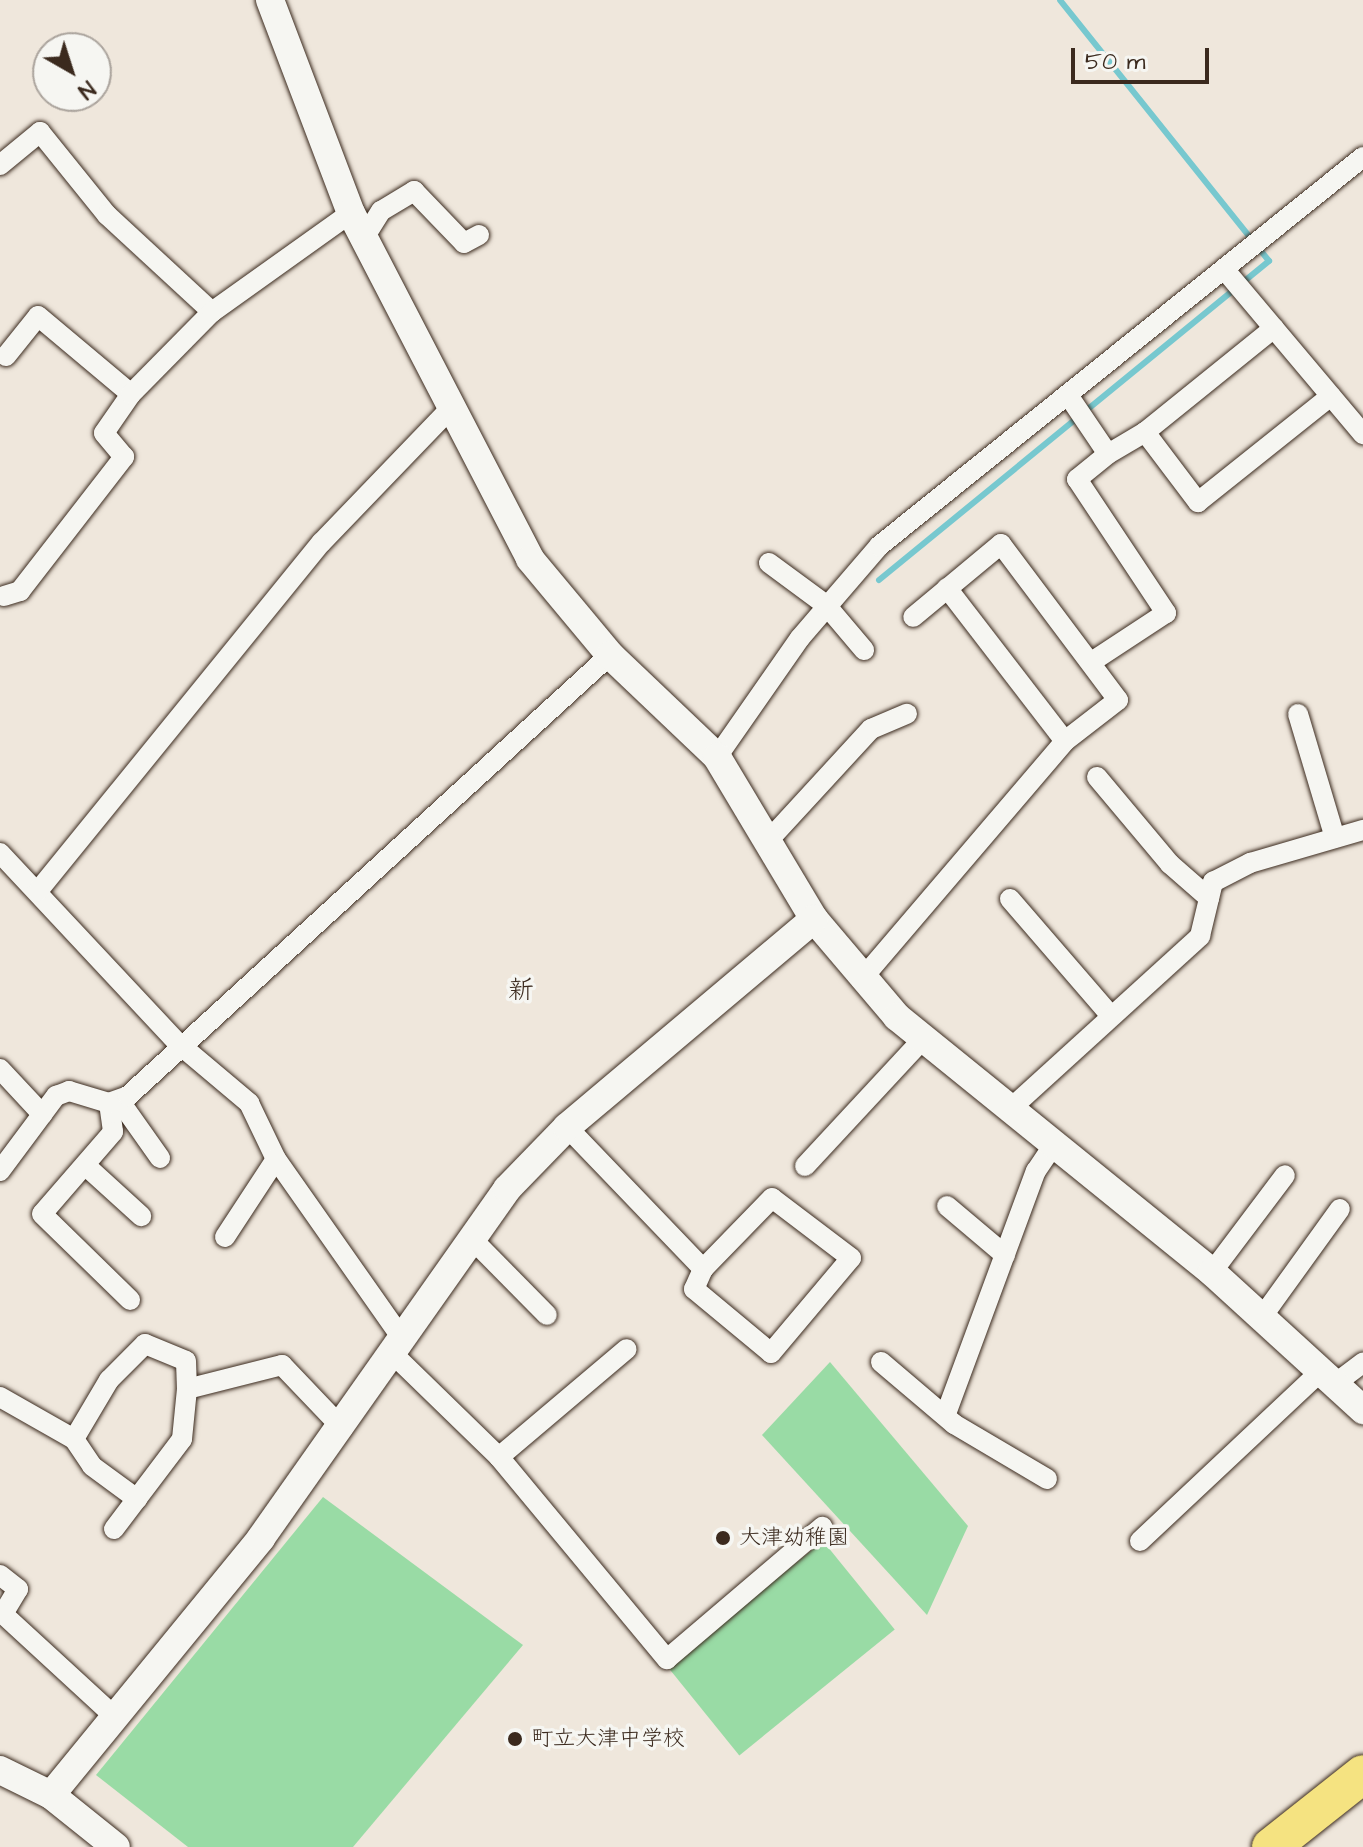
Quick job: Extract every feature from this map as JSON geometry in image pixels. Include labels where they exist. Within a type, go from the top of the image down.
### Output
[{"type":"highway","points":[[1271,1847],[1363,1774]]},
{"type":"highway","points":[[1307,1847],[1363,1801]]},
{"type":"street","points":[[270,0],[358,226],[530,559],[610,655],[717,757],[814,919],[861,980],[922,1040],[1212,1272],[1363,1410]]},
{"type":"street","points":[[0,165],[40,132],[107,215],[212,312]]},
{"type":"street","points":[[717,757],[826,605],[879,546],[1363,157]]},
{"type":"street","points":[[1,598],[20,591],[124,457],[104,433],[131,394],[212,312],[414,191],[464,243],[479,235]]},
{"type":"street","points":[[1224,269],[1363,434]]},
{"type":"street","points":[[6,356],[38,316],[131,394]]},
{"type":"street","points":[[1093,661],[1166,613],[1077,479],[1108,454],[1145,432],[1274,328]]},
{"type":"street","points":[[1068,395],[1108,454]]},
{"type":"street","points":[[1145,432],[1198,502],[1331,396]]},
{"type":"street","points":[[38,891],[321,543],[451,408]]},
{"type":"street","points":[[861,980],[1065,741],[1118,700],[1093,661],[1001,544],[913,617]]},
{"type":"street","points":[[769,563],[826,605],[864,650]]},
{"type":"street","points":[[947,588],[1065,741]]},
{"type":"street","points":[[130,1300],[42,1214],[113,1132],[114,1101],[454,804],[610,655]]},
{"type":"street","points":[[767,842],[871,729],[907,714]]},
{"type":"street","points":[[1298,714],[1335,838]]},
{"type":"street","points":[[1097,777],[1170,864],[1209,898]]},
{"type":"street","points":[[1008,1111],[1200,936],[1213,882],[1250,863],[1363,830]]},
{"type":"street","points":[[0,853],[179,1044],[249,1103],[276,1159],[397,1346],[499,1457],[667,1659],[822,1527]]},
{"type":"street","points":[[1010,899],[1110,1015]]},
{"type":"street","points":[[51,1795],[343,1429],[471,1238],[567,1127],[814,919]]},
{"type":"street","points":[[805,1166],[922,1040]]},
{"type":"street","points":[[0,1069],[42,1114]]},
{"type":"street","points":[[3,1157],[42,1114],[69,1091],[114,1101],[160,1158]]},
{"type":"street","points":[[567,1127],[703,1269]]},
{"type":"street","points":[[947,1411],[1005,1255],[1053,1146]]},
{"type":"street","points":[[225,1237],[276,1159]]},
{"type":"street","points":[[85,1165],[141,1216]]},
{"type":"street","points":[[1212,1272],[1285,1175]]},
{"type":"street","points":[[772,1198],[851,1258],[771,1353],[694,1289],[703,1269],[772,1198]]},
{"type":"street","points":[[947,1206],[1005,1255]]},
{"type":"street","points":[[1262,1317],[1340,1209]]},
{"type":"street","points":[[471,1238],[547,1315]]},
{"type":"street","points":[[74,1439],[109,1380],[145,1344],[186,1361],[187,1389],[182,1439],[114,1529]]},
{"type":"street","points":[[499,1457],[627,1349]]},
{"type":"street","points":[[881,1362],[947,1411],[954,1424],[1047,1479]]},
{"type":"street","points":[[1140,1541],[1329,1377],[1363,1363]]},
{"type":"street","points":[[187,1389],[282,1365],[343,1429]]},
{"type":"street","points":[[0,1397],[74,1439],[92,1466],[137,1499]]},
{"type":"street","points":[[0,1575],[18,1589],[3,1614],[115,1717]]},
{"type":"street","points":[[0,1770],[51,1795],[116,1847]]},
{"type":"green space","points":[[830,1362],[968,1526],[927,1615],[762,1435]]},
{"type":"green space","points":[[323,1497],[523,1645],[353,1847],[188,1847],[96,1775]]},
{"type":"green space","points":[[823,1541],[895,1630],[739,1755],[668,1667]]},
{"type":"waterway","points":[[879,580],[1269,261],[1060,0]]},
{"type":"place","name":"大津幼稚園","points":[[723,1538]]},
{"type":"place","name":"町立大津中学校","points":[[515,1739]]},
{"type":"district","name":"新","points":[[521,991]]}]
